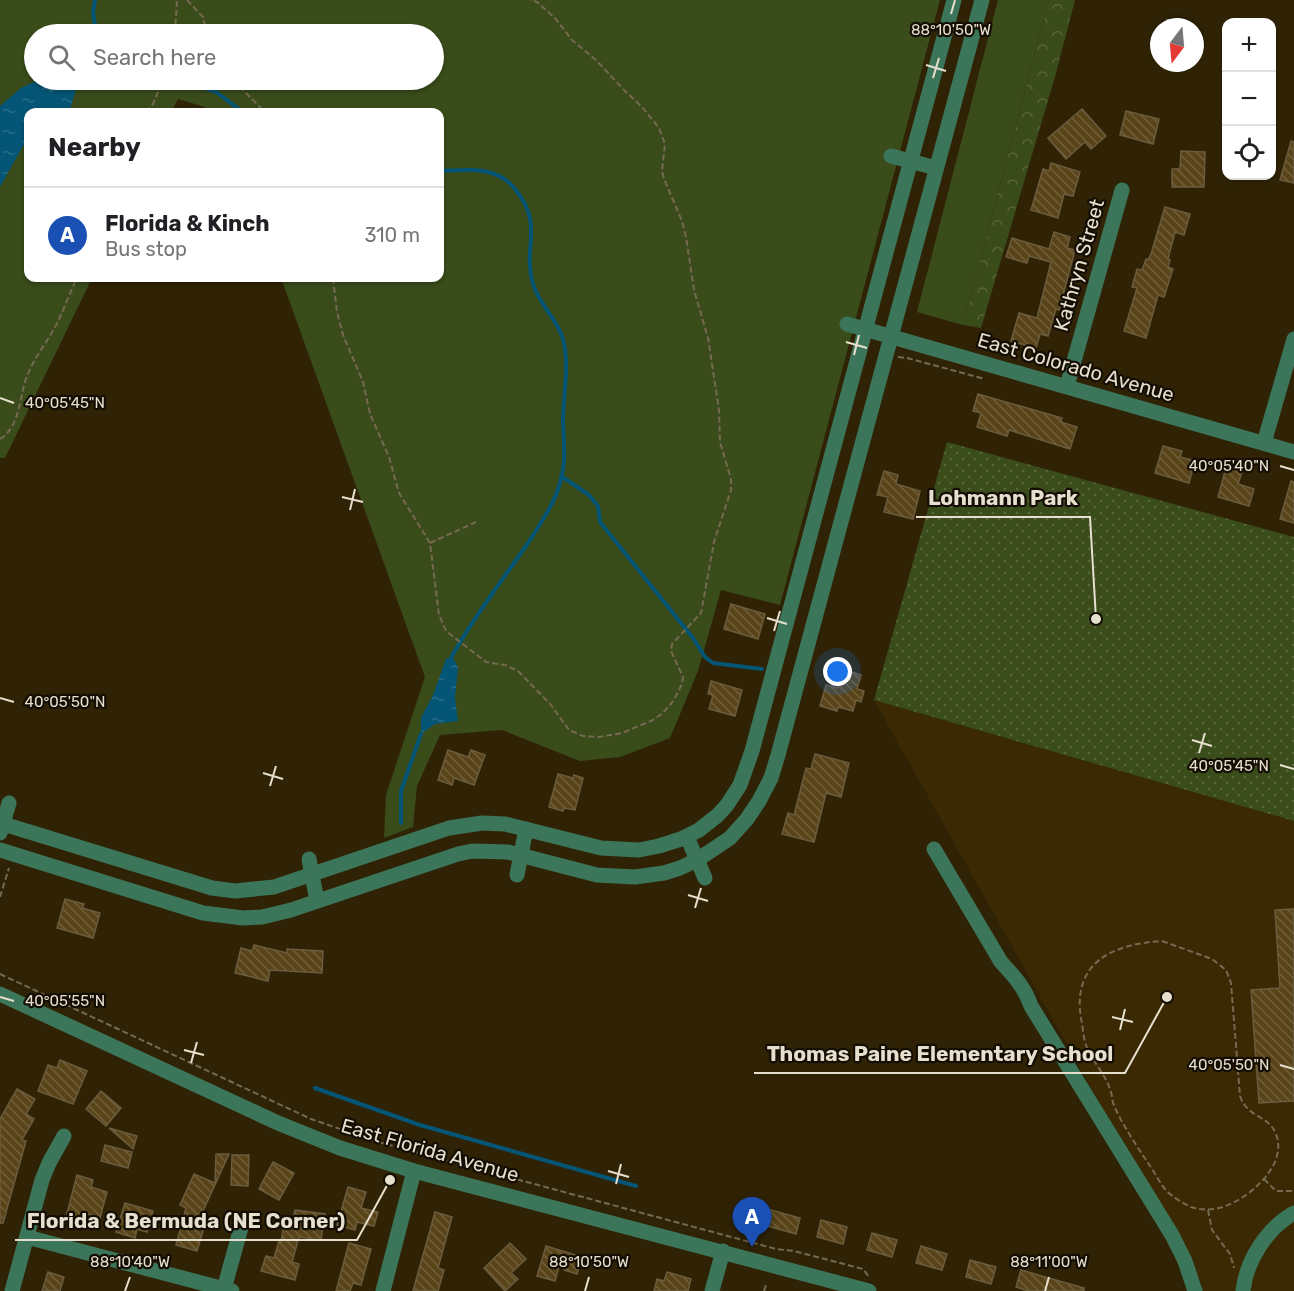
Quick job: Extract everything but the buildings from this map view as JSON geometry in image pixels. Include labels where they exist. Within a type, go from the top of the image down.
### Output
[{"type":"street","points":[[9,803],[1,827],[212,888],[235,891],[274,887],[463,825],[505,824],[601,848],[620,850],[659,846],[687,837],[718,815],[740,785],[752,751],[954,0]]},
{"type":"street","points":[[0,850],[203,913],[222,917],[262,917],[291,910],[458,854],[490,850],[521,854],[597,875],[635,877],[664,873],[697,860],[730,837],[747,819],[771,778],[982,0]]},
{"type":"street","points":[[891,156],[936,168]]},
{"type":"street","name":"Kathryn Street","points":[[1067,386],[1122,190]]},
{"type":"street","name":"East Colorado Avenue","points":[[847,324],[1294,452]]},
{"type":"street","points":[[1264,443],[1294,339]]},
{"type":"street","points":[[768,692],[793,699]]},
{"type":"street","points":[[517,875],[526,829]]},
{"type":"street","points":[[687,837],[705,878]]},
{"type":"street","points":[[934,849],[1001,962],[1016,977],[1027,994],[1031,1006],[1172,1235],[1185,1261],[1195,1291]]},
{"type":"street","points":[[309,859],[317,901]]},
{"type":"street","name":"East Florida Avenue","points":[[0,994],[278,1123],[340,1148],[414,1171],[868,1291]]},
{"type":"street","points":[[12,1291],[42,1180],[64,1136]]},
{"type":"street","points":[[383,1291],[414,1171]]},
{"type":"street","points":[[1243,1291],[1245,1274],[1263,1241],[1286,1217],[1294,1213]]},
{"type":"street","points":[[27,1237],[228,1290],[242,1224]]},
{"type":"street","points":[[712,1291],[723,1251]]},
{"type":"path","points":[[176,24],[177,0]]},
{"type":"path","points":[[187,0],[202,17],[204,24]]},
{"type":"path","points":[[333,282],[337,312],[344,335],[363,382],[370,414],[389,457],[399,493],[430,543],[439,615],[446,631],[486,662],[518,671],[551,705],[569,730],[583,736],[599,737],[622,733],[663,713],[674,700],[683,677],[671,651],[676,640],[700,613],[714,542],[731,490],[731,479],[720,442],[719,410],[708,338],[694,290],[686,237],[662,171],[664,144],[659,128],[643,108],[596,60],[572,40],[555,18],[537,2],[530,0]]},
{"type":"path","points":[[150,108],[159,90]]},
{"type":"path","points":[[243,90],[261,108]]},
{"type":"path","points":[[0,439],[12,426],[28,372],[56,327],[74,282]]},
{"type":"path","points":[[430,543],[476,522]]},
{"type":"path","points":[[0,897],[10,863]]},
{"type":"path","points":[[1162,941],[1212,958],[1226,970],[1231,983],[1240,1096],[1244,1107],[1269,1123],[1276,1134],[1279,1149],[1275,1163],[1250,1194],[1237,1202],[1208,1210],[1191,1207],[1164,1188],[1125,1125],[1113,1102],[1110,1089],[1086,1046],[1079,1003],[1084,978],[1094,963],[1114,950],[1142,942],[1162,941]]},
{"type":"path","points":[[0,974],[311,1119],[426,1155],[776,1249],[794,1251],[863,1269]]},
{"type":"path","points":[[1264,1179],[1276,1191],[1294,1191]]},
{"type":"path","points":[[1208,1210],[1212,1230],[1230,1254],[1236,1273]]},
{"type":"path","points":[[765,1291],[766,1285]]},
{"type":"shaded area","points":[[874,700],[1294,821],[1294,1291],[1190,1291],[1139,1173]]},
{"type":"green space","points":[[0,0],[940,0],[780,605],[721,590],[698,671],[670,738],[620,757],[580,761],[502,730],[440,735],[417,786],[413,827],[384,838],[386,795],[425,677],[282,282],[444,282],[444,108],[205,108],[178,99],[173,108],[24,108],[24,282],[90,282],[5,458],[0,458]]},
{"type":"green space","points":[[998,0],[1049,0],[963,325],[917,312]]},
{"type":"green space","points":[[1049,0],[1075,0],[1056,73],[981,328],[963,325]]},
{"type":"green space","points":[[947,442],[1294,537],[1294,821],[874,700]]},
{"type":"water","points":[[24,87],[24,90],[76,90],[70,108],[24,108],[24,144],[0,187],[0,106]]},
{"type":"water","points":[[452,656],[458,667],[455,698],[458,721],[435,724],[421,734],[421,718],[433,695],[446,659]]},
{"type":"waterway","points":[[95,0],[93,12],[95,24]]},
{"type":"waterway","points":[[210,90],[238,108]]},
{"type":"waterway","points":[[444,171],[490,172],[507,181],[524,202],[531,225],[530,271],[533,284],[539,298],[557,324],[563,339],[566,359],[563,421],[564,465],[557,492],[540,525],[452,656]]},
{"type":"waterway","points":[[561,476],[589,495],[598,506],[600,522],[693,638],[705,657],[713,663],[762,669]]},
{"type":"waterway","points":[[401,823],[401,791],[421,734]]},
{"type":"waterway","points":[[315,1088],[420,1125],[636,1186]]},
{"type":"place","name":"Lohmann Park","points":[[1096,619]]},
{"type":"place","name":"Thomas Paine Elementary School","points":[[1167,997]]},
{"type":"place","name":"Florida & Bermuda (NE Corner)","points":[[390,1180]]},
{"type":"place","name":"Florida & Kinch","points":[[752,1247]]}]
